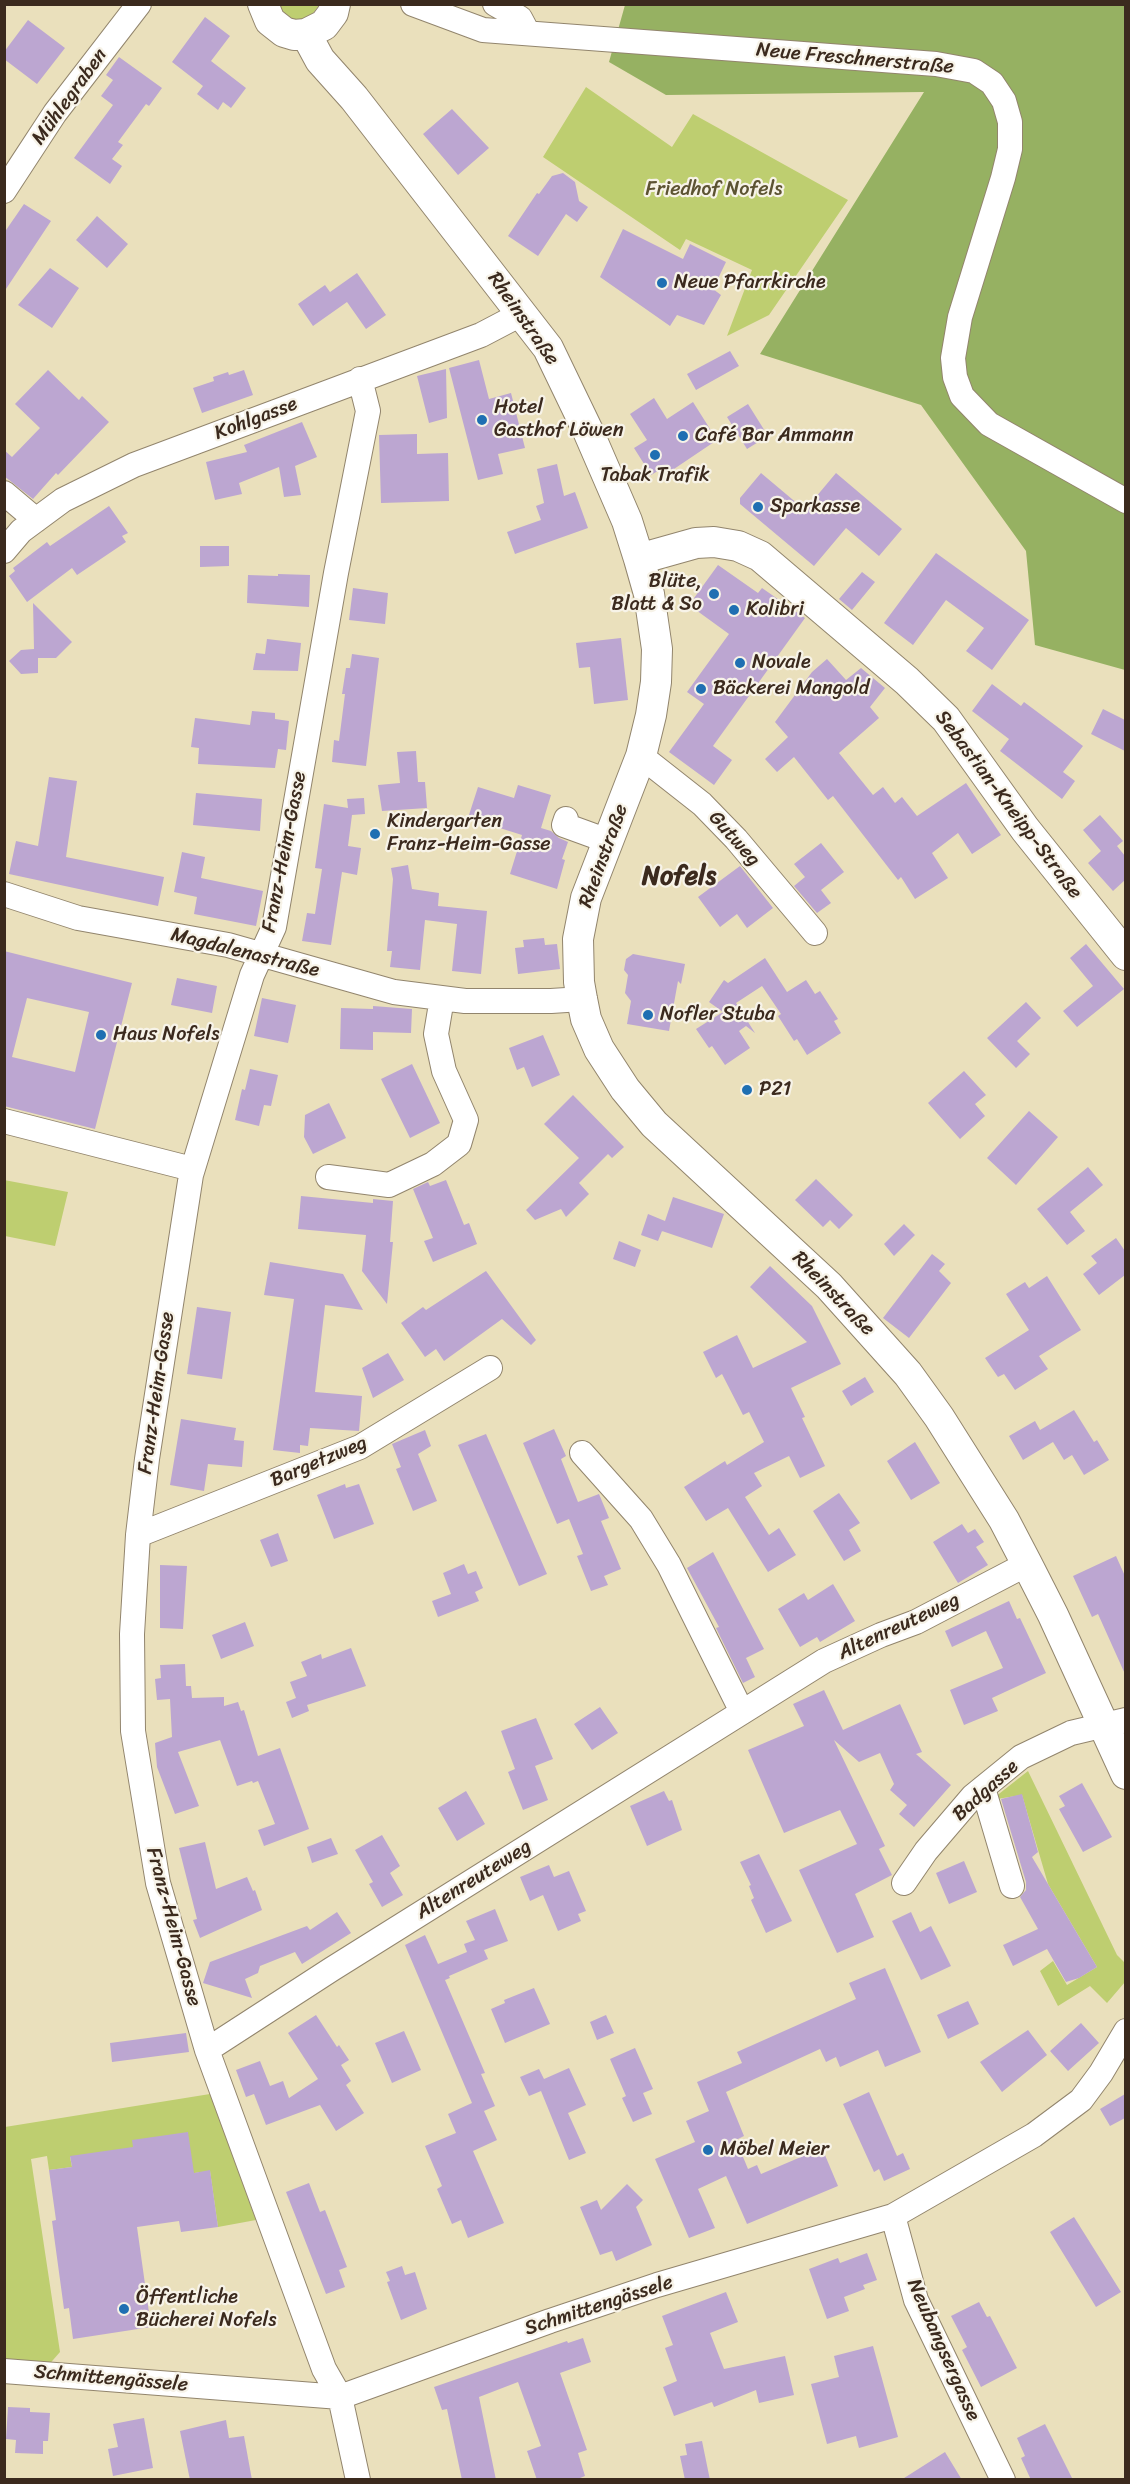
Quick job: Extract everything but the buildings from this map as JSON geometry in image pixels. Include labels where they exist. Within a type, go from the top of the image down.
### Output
[{"type":"main road","points":[[259,5],[270,21],[284,32],[294,35],[322,21]]},
{"type":"main road","name":"Rheinstraße","points":[[322,21],[339,50],[354,98],[548,348],[627,521],[649,594],[657,649],[656,682],[651,715],[641,756],[586,898],[578,939],[579,982],[582,999],[586,1019],[599,1049],[625,1089],[654,1124],[829,1286],[908,1374],[966,1457],[1028,1564],[1053,1615],[1114,1723],[1125,1773]]},
{"type":"main road","name":"Sebastian-Kneipp-Straße","points":[[639,559],[696,543],[714,542],[738,546],[760,556],[907,681],[946,719],[1024,829],[1125,955]]},
{"type":"street","name":"Mühlegraben","points":[[4,191],[55,113],[139,4]]},
{"type":"street","name":"Neue Freschnerstraße","points":[[413,4],[464,25],[483,30],[936,64],[974,71],[992,83],[1004,101],[1010,122],[1010,148],[960,317],[953,358],[955,377],[962,396],[989,424],[1125,501]]},
{"type":"street","points":[[495,4],[519,18],[528,33]]},
{"type":"street","name":"Kohlgasse","points":[[4,551],[21,531],[63,500],[134,465],[481,335],[523,313]]},
{"type":"street","name":"Franz-Heim-Gasse","points":[[357,2480],[340,2397],[324,2369],[207,2050],[158,1883],[133,1731],[132,1634],[138,1535],[172,1283],[192,1168],[248,986],[274,927],[336,573],[368,411],[360,379]]},
{"type":"street","points":[[4,493],[36,520]]},
{"type":"street","name":"Gutweg","points":[[641,756],[702,804],[736,839],[815,933]]},
{"type":"street","points":[[561,822],[608,841]]},
{"type":"street","name":"Magdalenastraße","points":[[8,901],[78,918],[212,941],[394,992],[442,998],[551,1001],[582,999]]},
{"type":"street","points":[[328,1177],[389,1185],[433,1164],[459,1144],[465,1120],[444,1071],[436,1034],[442,998]]},
{"type":"street","points":[[4,1121],[192,1168]]},
{"type":"street","name":"Bargetzweg","points":[[138,1535],[360,1447],[490,1368]]},
{"type":"street","points":[[582,1453],[646,1527],[669,1565],[742,1712]]},
{"type":"street","name":"Altenreuteweg","points":[[207,2050],[824,1661],[915,1622],[1028,1564]]},
{"type":"street","name":"Badgasse","points":[[904,1883],[926,1851],[983,1788],[1021,1757],[1071,1733],[1114,1723]]},
{"type":"street","points":[[983,1788],[1012,1886]]},
{"type":"street","name":"Schmittengässele","points":[[4,2371],[340,2397],[657,2285],[893,2216],[1034,2135],[1081,2100],[1101,2073],[1125,2031]]},
{"type":"street","name":"Neubangsergasse","points":[[893,2216],[916,2300],[1003,2480]]},
{"type":"green space","points":[[277,5],[319,5],[311,16],[299,21],[285,17]]},
{"type":"green space","points":[[625,5],[1125,5],[1125,670],[1035,645],[1026,551],[921,405],[760,354],[924,92],[666,95],[609,62]]},
{"type":"green space","name":"Friedhof Nofels","points":[[586,87],[672,147],[693,114],[848,200],[769,315],[727,336],[752,270],[686,239],[680,250],[543,157]]},
{"type":"green space","points":[[4,1180],[68,1192],[55,1246],[5,1236]]},
{"type":"green space","points":[[1028,1771],[1117,1955],[1125,1963],[1125,1982],[1107,2003],[1090,1986],[1058,2006],[1040,1971],[1053,1961],[1067,1985],[1097,1967],[1048,1884],[1022,1795],[997,1799],[995,1797]]},
{"type":"green space","points":[[210,2094],[256,2220],[218,2227],[210,2171],[187,2174],[135,2158],[70,2157],[72,2167],[49,2170],[47,2156],[31,2159],[60,2352],[46,2368],[5,2366],[5,2127]]},
{"type":"place","name":"Neue Pfarrkirche","points":[[662,283]]},
{"type":"place","name":"Hotel Gasthof Löwen","points":[[482,420]]},
{"type":"place","name":"Café Bar Ammann","points":[[683,436]]},
{"type":"place","name":"Tabak Trafik","points":[[655,455]]},
{"type":"place","name":"Sparkasse","points":[[758,507]]},
{"type":"place","name":"Blüte, Blatt & So","points":[[714,594]]},
{"type":"place","name":"Kolibri","points":[[734,610]]},
{"type":"place","name":"Novale","points":[[740,663]]},
{"type":"place","name":"Bäckerei Mangold","points":[[701,689]]},
{"type":"place","name":"Kindergarten Franz-Heim-Gasse","points":[[375,834]]},
{"type":"place","name":"Nofler Stuba","points":[[648,1015]]},
{"type":"place","name":"Haus Nofels","points":[[101,1035]]},
{"type":"place","name":"P21","points":[[747,1090]]},
{"type":"place","name":"Möbel Meier","points":[[708,2150]]},
{"type":"place","name":"Öffentliche Bücherei Nofels","points":[[124,2309]]},
{"type":"district","name":"Nofels","points":[[679,877]]}]
